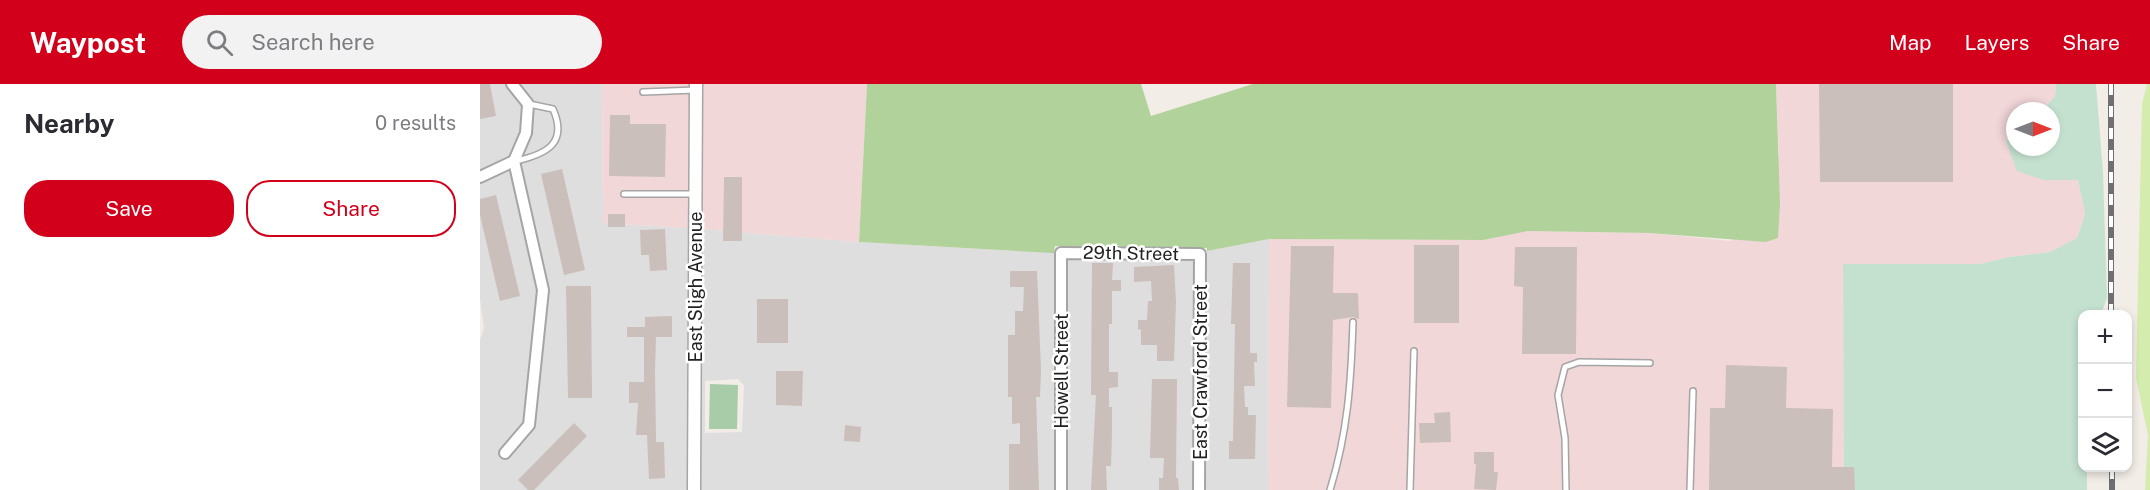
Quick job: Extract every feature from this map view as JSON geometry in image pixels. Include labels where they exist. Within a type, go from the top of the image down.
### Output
[{"type":"street","points":[[505,453],[529,425],[543,290],[514,161],[526,133],[528,104],[512,84]]},
{"type":"street","name":"East Sligh Avenue","points":[[693,490],[696,87]]},
{"type":"street","points":[[480,177],[514,161]]},
{"type":"street","name":"29th Street","points":[[1061,253],[1200,254]]},
{"type":"street","name":"Howell Street","points":[[1061,253],[1061,490]]},
{"type":"street","name":"East Crawford Street","points":[[1199,490],[1200,254]]},
{"type":"lane","points":[[643,92],[696,87]]},
{"type":"lane","points":[[514,161],[544,151],[557,137],[559,123],[553,109],[528,104]]},
{"type":"lane","points":[[624,194],[695,194]]},
{"type":"lane","points":[[1330,490],[1345,438],[1351,399],[1353,322]]},
{"type":"lane","points":[[1410,490],[1414,351]]},
{"type":"lane","points":[[1566,490],[1564,438],[1558,395],[1564,367],[1579,362],[1650,363]]},
{"type":"lane","points":[[1690,490],[1693,391]]},
{"type":"shaded area","points":[[480,84],[602,84],[603,223],[688,228],[687,490],[480,490],[480,340],[484,328],[480,299]]},
{"type":"shaded area","points":[[602,84],[689,84],[688,228],[603,223]]},
{"type":"shaded area","points":[[703,84],[867,84],[859,242],[702,229]]},
{"type":"shaded area","points":[[1776,84],[2056,84],[2055,96],[2050,102],[2006,102],[2006,156],[2021,156],[2044,180],[2078,180],[2085,214],[2077,238],[2050,252],[2009,257],[1980,264],[1843,264],[1844,490],[1268,490],[1269,239],[1483,240],[1528,231],[1649,233],[1731,241],[1779,157]]},
{"type":"shaded area","points":[[702,229],[859,242],[1054,253],[1054,490],[700,490]],"holes":[[[738,379],[744,385],[742,432],[705,433],[705,381]]]},
{"type":"shaded area","points":[[1269,239],[1268,490],[1206,490],[1207,251]]},
{"type":"shaded area","points":[[1068,259],[1193,260],[1193,490],[1068,490]]},
{"type":"green space","points":[[867,84],[1141,84],[1151,116],[1253,84],[1776,84],[1780,203],[1778,238],[1766,242],[1649,233],[1528,231],[1483,240],[1269,239],[1207,251],[1207,248],[1055,246],[1054,253],[859,242]]},
{"type":"green space","points":[[2056,84],[2096,84],[2103,172],[2107,298],[2102,310],[2078,310],[2078,472],[2087,472],[2087,490],[1844,490],[1843,264],[1980,264],[2009,257],[2050,252],[2077,238],[2085,214],[2078,180],[2044,180],[2017,171],[2012,156],[2060,156],[2060,102],[2050,102],[2055,96]]},
{"type":"green space","points":[[2147,84],[2150,84],[2150,490],[2145,490],[2148,435],[2136,378],[2142,104]]},
{"type":"green space","points":[[710,384],[738,385],[737,429],[709,429]]},
{"type":"building","points":[[480,84],[490,84],[496,116],[480,119]]},
{"type":"building","points":[[1819,84],[1953,84],[1953,182],[1820,182]]},
{"type":"building","points":[[610,115],[630,115],[630,124],[666,124],[665,177],[609,176]]},
{"type":"building","points":[[562,169],[585,270],[564,275],[541,174]]},
{"type":"building","points":[[724,177],[742,177],[742,241],[723,241]]},
{"type":"building","points":[[496,195],[520,296],[500,301],[480,215],[480,199]]},
{"type":"building","points":[[608,214],[625,214],[625,227],[608,227]]},
{"type":"building","points":[[665,229],[667,270],[650,271],[649,255],[641,255],[640,230]]},
{"type":"building","points":[[1414,245],[1459,245],[1459,323],[1414,323]]},
{"type":"building","points":[[1291,246],[1334,246],[1333,293],[1358,293],[1359,319],[1353,317],[1333,320],[1331,408],[1287,407]]},
{"type":"building","points":[[1515,247],[1577,247],[1576,354],[1522,354],[1523,287],[1514,286]]},
{"type":"building","points":[[1092,263],[1113,263],[1112,280],[1121,280],[1121,291],[1112,291],[1112,324],[1109,324],[1109,372],[1118,372],[1118,387],[1109,388],[1112,432],[1111,466],[1106,466],[1107,490],[1091,490],[1096,395],[1091,395]]},
{"type":"building","points":[[1233,263],[1250,263],[1250,353],[1257,353],[1257,362],[1254,362],[1255,386],[1244,386],[1245,407],[1248,407],[1248,415],[1256,415],[1255,459],[1229,459],[1229,441],[1233,441],[1235,324],[1231,324]]},
{"type":"building","points":[[1174,265],[1176,302],[1174,361],[1157,361],[1157,345],[1141,345],[1141,330],[1138,329],[1138,320],[1147,320],[1148,301],[1152,301],[1151,281],[1134,282],[1134,267]]},
{"type":"building","points":[[1010,271],[1037,271],[1041,370],[1040,397],[1036,397],[1039,490],[1009,490],[1009,444],[1020,444],[1020,423],[1012,424],[1012,397],[1008,397],[1008,335],[1015,335],[1015,311],[1023,311],[1024,287],[1010,287]]},
{"type":"building","points":[[566,286],[591,286],[592,398],[568,398]]},
{"type":"building","points":[[757,299],[788,299],[788,343],[757,343]]},
{"type":"building","points":[[672,316],[672,337],[656,337],[656,442],[664,442],[665,478],[649,479],[647,435],[636,435],[638,403],[629,403],[629,382],[644,382],[644,337],[627,337],[627,327],[645,327],[645,317]]},
{"type":"building","points":[[1726,365],[1787,367],[1786,408],[1833,409],[1832,467],[1854,467],[1855,490],[1709,490],[1710,408],[1725,408]]},
{"type":"building","points":[[776,371],[803,371],[802,406],[776,405]]},
{"type":"building","points":[[1152,379],[1177,379],[1176,478],[1178,478],[1179,490],[1159,490],[1159,478],[1163,478],[1164,458],[1150,458]]},
{"type":"building","points":[[1450,412],[1451,442],[1420,443],[1419,423],[1435,423],[1434,413]]},
{"type":"building","points":[[574,423],[587,436],[534,490],[528,490],[518,480]]},
{"type":"building","points":[[845,425],[861,427],[860,442],[844,441]]},
{"type":"building","points":[[1474,452],[1494,452],[1494,472],[1498,472],[1496,490],[1474,489],[1476,464],[1474,464]]},
{"type":"railway","points":[[2111,84],[2111,310]]},
{"type":"railway","points":[[2112,472],[2112,490]]}]
